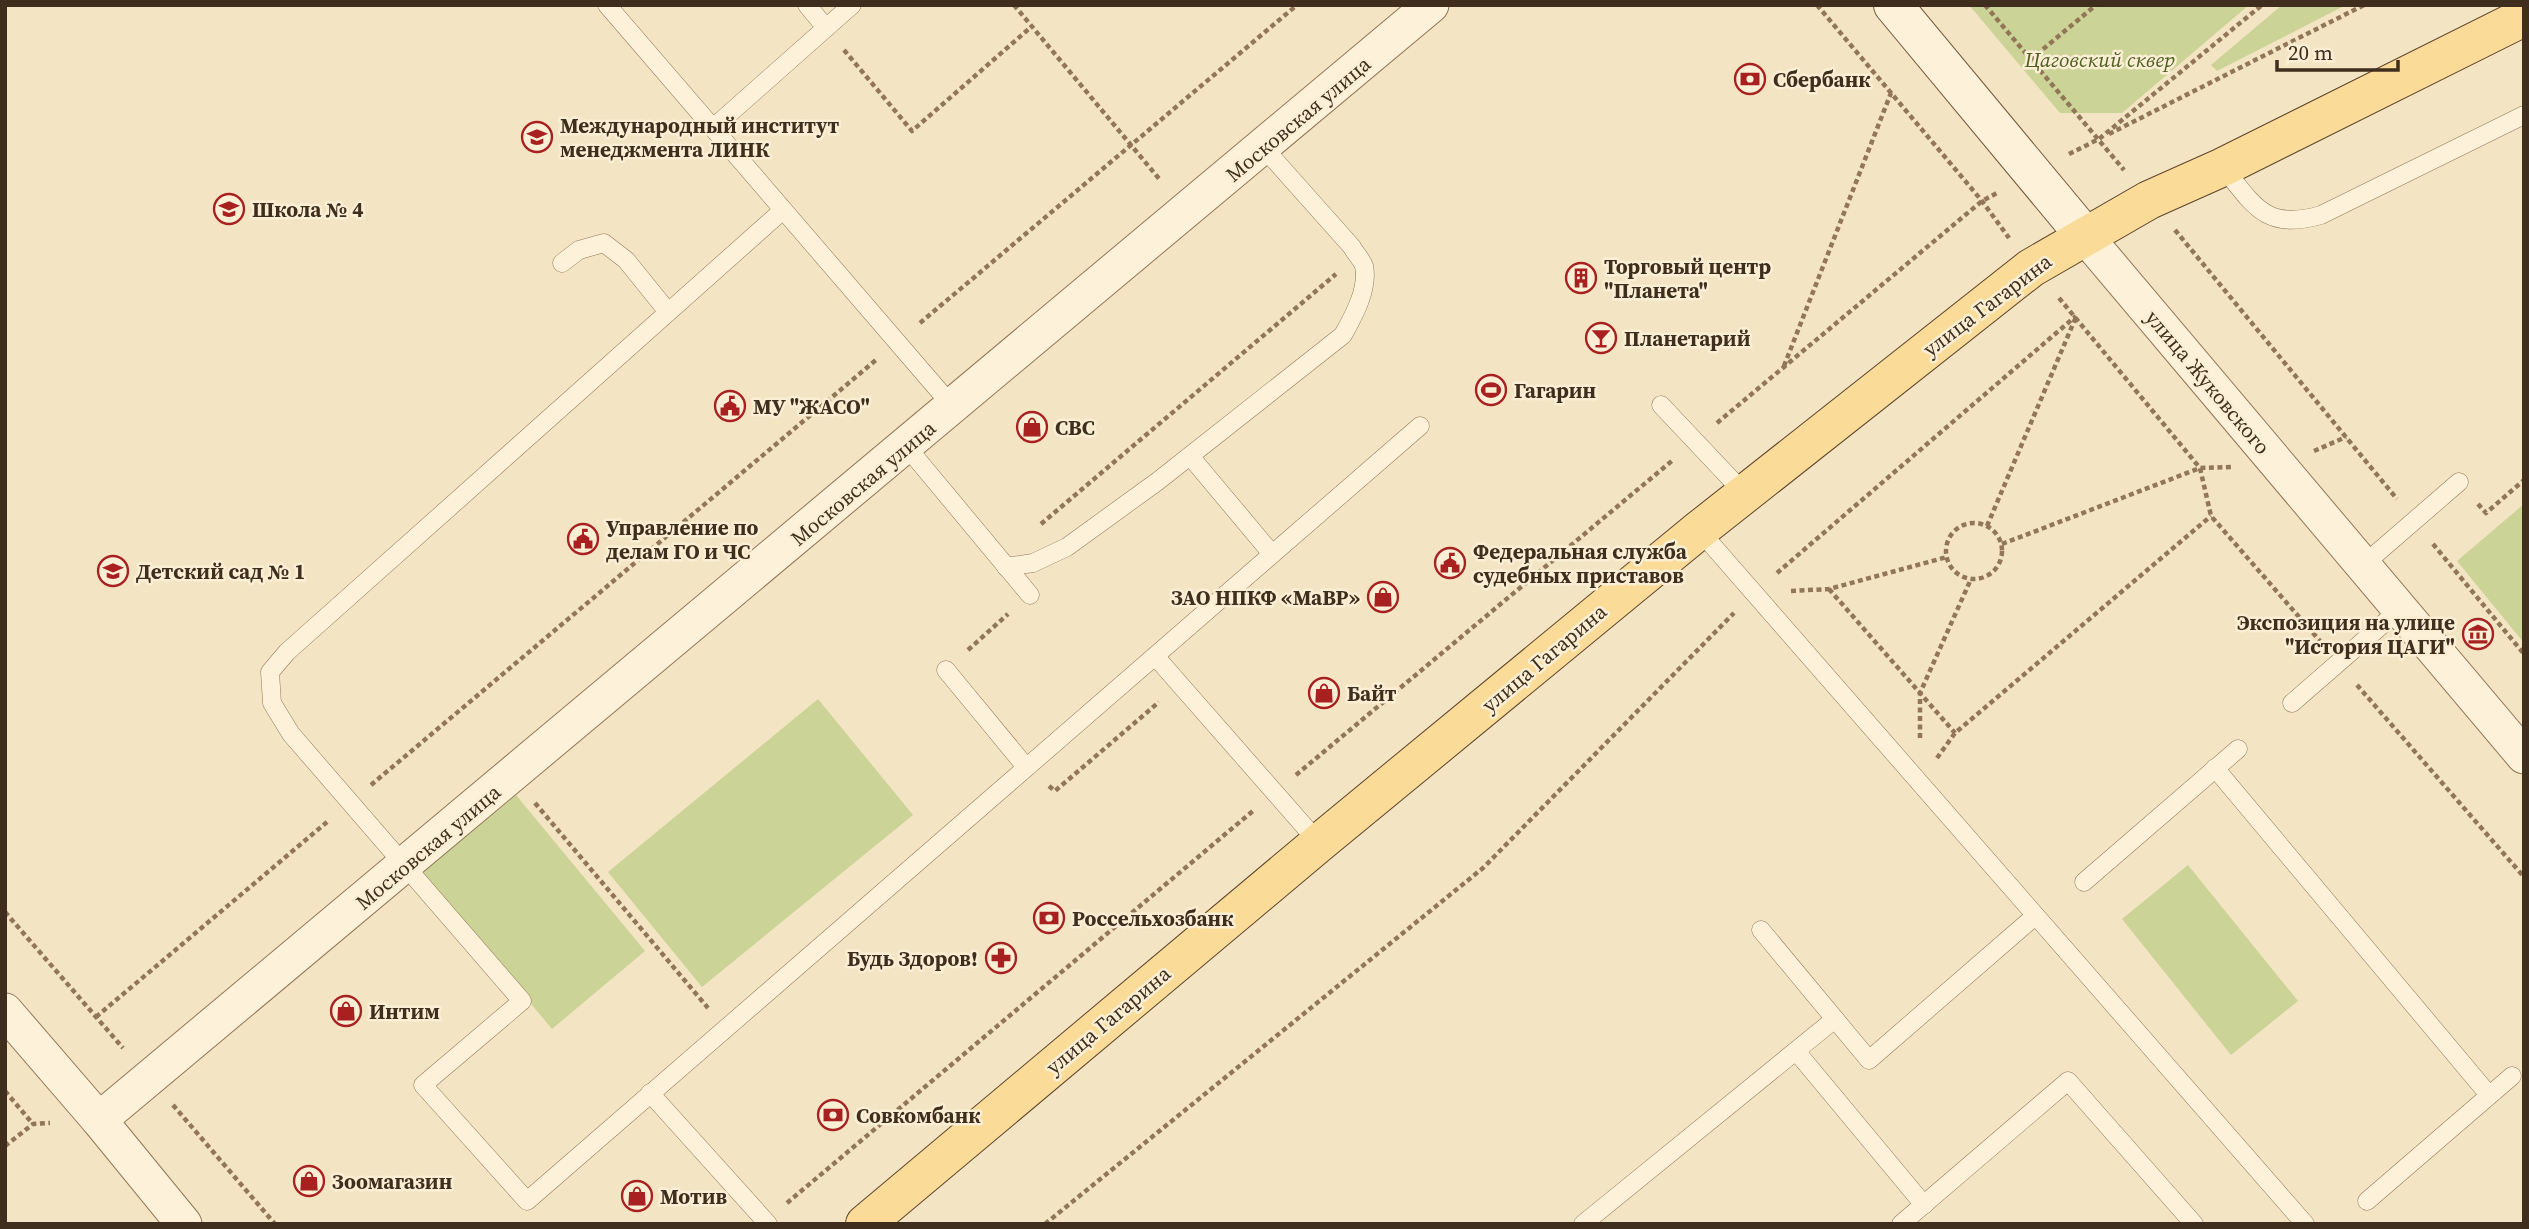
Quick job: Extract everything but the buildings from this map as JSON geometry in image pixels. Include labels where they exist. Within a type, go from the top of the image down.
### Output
[{"type":"main road","name":"улица Жуковского","points":[[1893,5],[2084,236]]},
{"type":"main road","name":"улица Гагарина","points":[[865,1224],[1319,843],[1699,530],[2031,268],[2149,200],[2223,167],[2524,17]]},
{"type":"street","name":"Московская улица","points":[[99,1120],[1431,5]]},
{"type":"street","name":"улица Жуковского","points":[[2084,236],[2524,756]]},
{"type":"street","points":[[5,1011],[184,1224]]},
{"type":"lane","points":[[607,5],[953,407]]},
{"type":"lane","points":[[807,5],[826,28]]},
{"type":"lane","points":[[713,128],[852,5]]},
{"type":"lane","points":[[2223,167],[2253,205],[2276,219],[2301,221],[2321,215],[2524,115]]},
{"type":"lane","points":[[1003,562],[1032,563],[1067,547],[1190,456],[1343,335],[1355,313],[1363,286],[1364,265],[1352,247],[1263,148]]},
{"type":"lane","points":[[783,210],[287,652],[270,672],[272,703],[291,734],[522,1001],[424,1085],[527,1201],[1420,426]]},
{"type":"lane","points":[[562,263],[579,250],[604,243],[626,260],[668,312]]},
{"type":"lane","points":[[1661,405],[1745,494]]},
{"type":"lane","points":[[906,446],[1030,595]]},
{"type":"lane","points":[[1190,456],[1272,554]]},
{"type":"lane","points":[[2362,566],[2459,482]]},
{"type":"lane","points":[[1699,530],[2305,1224]]},
{"type":"lane","points":[[2292,703],[2399,610]]},
{"type":"lane","points":[[1155,656],[1319,843]]},
{"type":"lane","points":[[946,670],[1026,767]]},
{"type":"lane","points":[[2084,882],[2238,749]]},
{"type":"lane","points":[[2215,768],[2489,1095]]},
{"type":"lane","points":[[1761,930],[1869,1060],[2035,915]]},
{"type":"lane","points":[[1583,1224],[1835,1019]]},
{"type":"lane","points":[[1796,1051],[1924,1205]]},
{"type":"lane","points":[[2367,1201],[2512,1076]]},
{"type":"lane","points":[[1901,1224],[2068,1081],[2194,1224]]},
{"type":"lane","points":[[650,1093],[767,1223]]},
{"type":"path","points":[[1014,5],[1186,212]]},
{"type":"path","points":[[96,1017],[1297,5]]},
{"type":"path","points":[[1817,5],[1982,201],[2031,268],[2076,316],[2200,468],[2211,516],[2524,877]]},
{"type":"path","points":[[1985,5],[2524,654]]},
{"type":"path","points":[[2030,60],[2096,5]]},
{"type":"path","points":[[2099,139],[2262,5]]},
{"type":"path","points":[[767,1223],[1982,201],[2364,5]]},
{"type":"path","points":[[826,28],[912,131],[1031,27]]},
{"type":"path","points":[[1783,367],[1891,93]]},
{"type":"path","points":[[1003,562],[1346,265]]},
{"type":"path","points":[[1987,526],[2076,316]]},
{"type":"path","points":[[1045,1224],[1483,868],[1754,593],[2076,316]]},
{"type":"path","points":[[2002,544],[2200,468]]},
{"type":"path","points":[[2459,482],[2486,513],[2524,480]]},
{"type":"path","points":[[1920,783],[1955,733],[2211,516]]},
{"type":"path","points":[[1968,523],[1987,526],[2002,544],[2001,559],[1990,575],[1971,579],[1958,573],[1947,558],[1948,543],[1959,527],[1968,523]]},
{"type":"path","points":[[1754,593],[1829,589],[1947,558]]},
{"type":"path","points":[[1920,783],[1920,693],[1971,579]]},
{"type":"path","points":[[1829,589],[1955,733]]},
{"type":"path","points":[[946,670],[1030,595]]},
{"type":"path","points":[[1046,783],[1055,791],[1164,698]]},
{"type":"path","points":[[512,776],[725,1028]]},
{"type":"path","points":[[5,1091],[33,1124]]},
{"type":"green space","name":"Цаговский сквер","points":[[1969,5],[2249,5],[2122,113],[2060,113]]},
{"type":"green space","points":[[2282,5],[2346,5],[2217,71],[2211,65]]},
{"type":"green space","points":[[2524,504],[2524,643],[2457,561]]},
{"type":"green space","points":[[818,699],[913,815],[702,987],[608,872]]},
{"type":"green space","points":[[516,795],[645,951],[552,1029],[422,873]]},
{"type":"green space","points":[[2188,865],[2298,1001],[2231,1055],[2122,919]]},
{"type":"place","name":"Сбербанк","points":[[1750,79]]},
{"type":"place","name":"Международный институт менеджмента ЛИНК","points":[[537,137]]},
{"type":"place","name":"Школа № 4","points":[[229,209]]},
{"type":"place","name":"Торговый центр \"Планета\"","points":[[1581,278]]},
{"type":"place","name":"Планетарий","points":[[1601,338]]},
{"type":"place","name":"Гагарин","points":[[1491,390]]},
{"type":"place","name":"МУ \"ЖАСО\"","points":[[730,406]]},
{"type":"place","name":"СВС","points":[[1032,427]]},
{"type":"place","name":"Управление по делам ГО и ЧС","points":[[583,539]]},
{"type":"place","name":"Федеральная служба судебных приставов","points":[[1450,563]]},
{"type":"place","name":"Детский сад № 1","points":[[113,571]]},
{"type":"place","name":"ЗАО НПКФ «МаВР»","points":[[1383,597]]},
{"type":"place","name":"Экспозиция на улице \"История ЦАГИ\"","points":[[2478,634]]},
{"type":"place","name":"Байт","points":[[1324,693]]},
{"type":"place","name":"Россельхозбанк","points":[[1049,918]]},
{"type":"place","name":"Будь Здоров!","points":[[1001,958]]},
{"type":"place","name":"Интим","points":[[346,1011]]},
{"type":"place","name":"Совкомбанк","points":[[833,1115]]},
{"type":"place","name":"Зоомагазин","points":[[309,1181]]},
{"type":"place","name":"Мотив","points":[[637,1196]]}]
